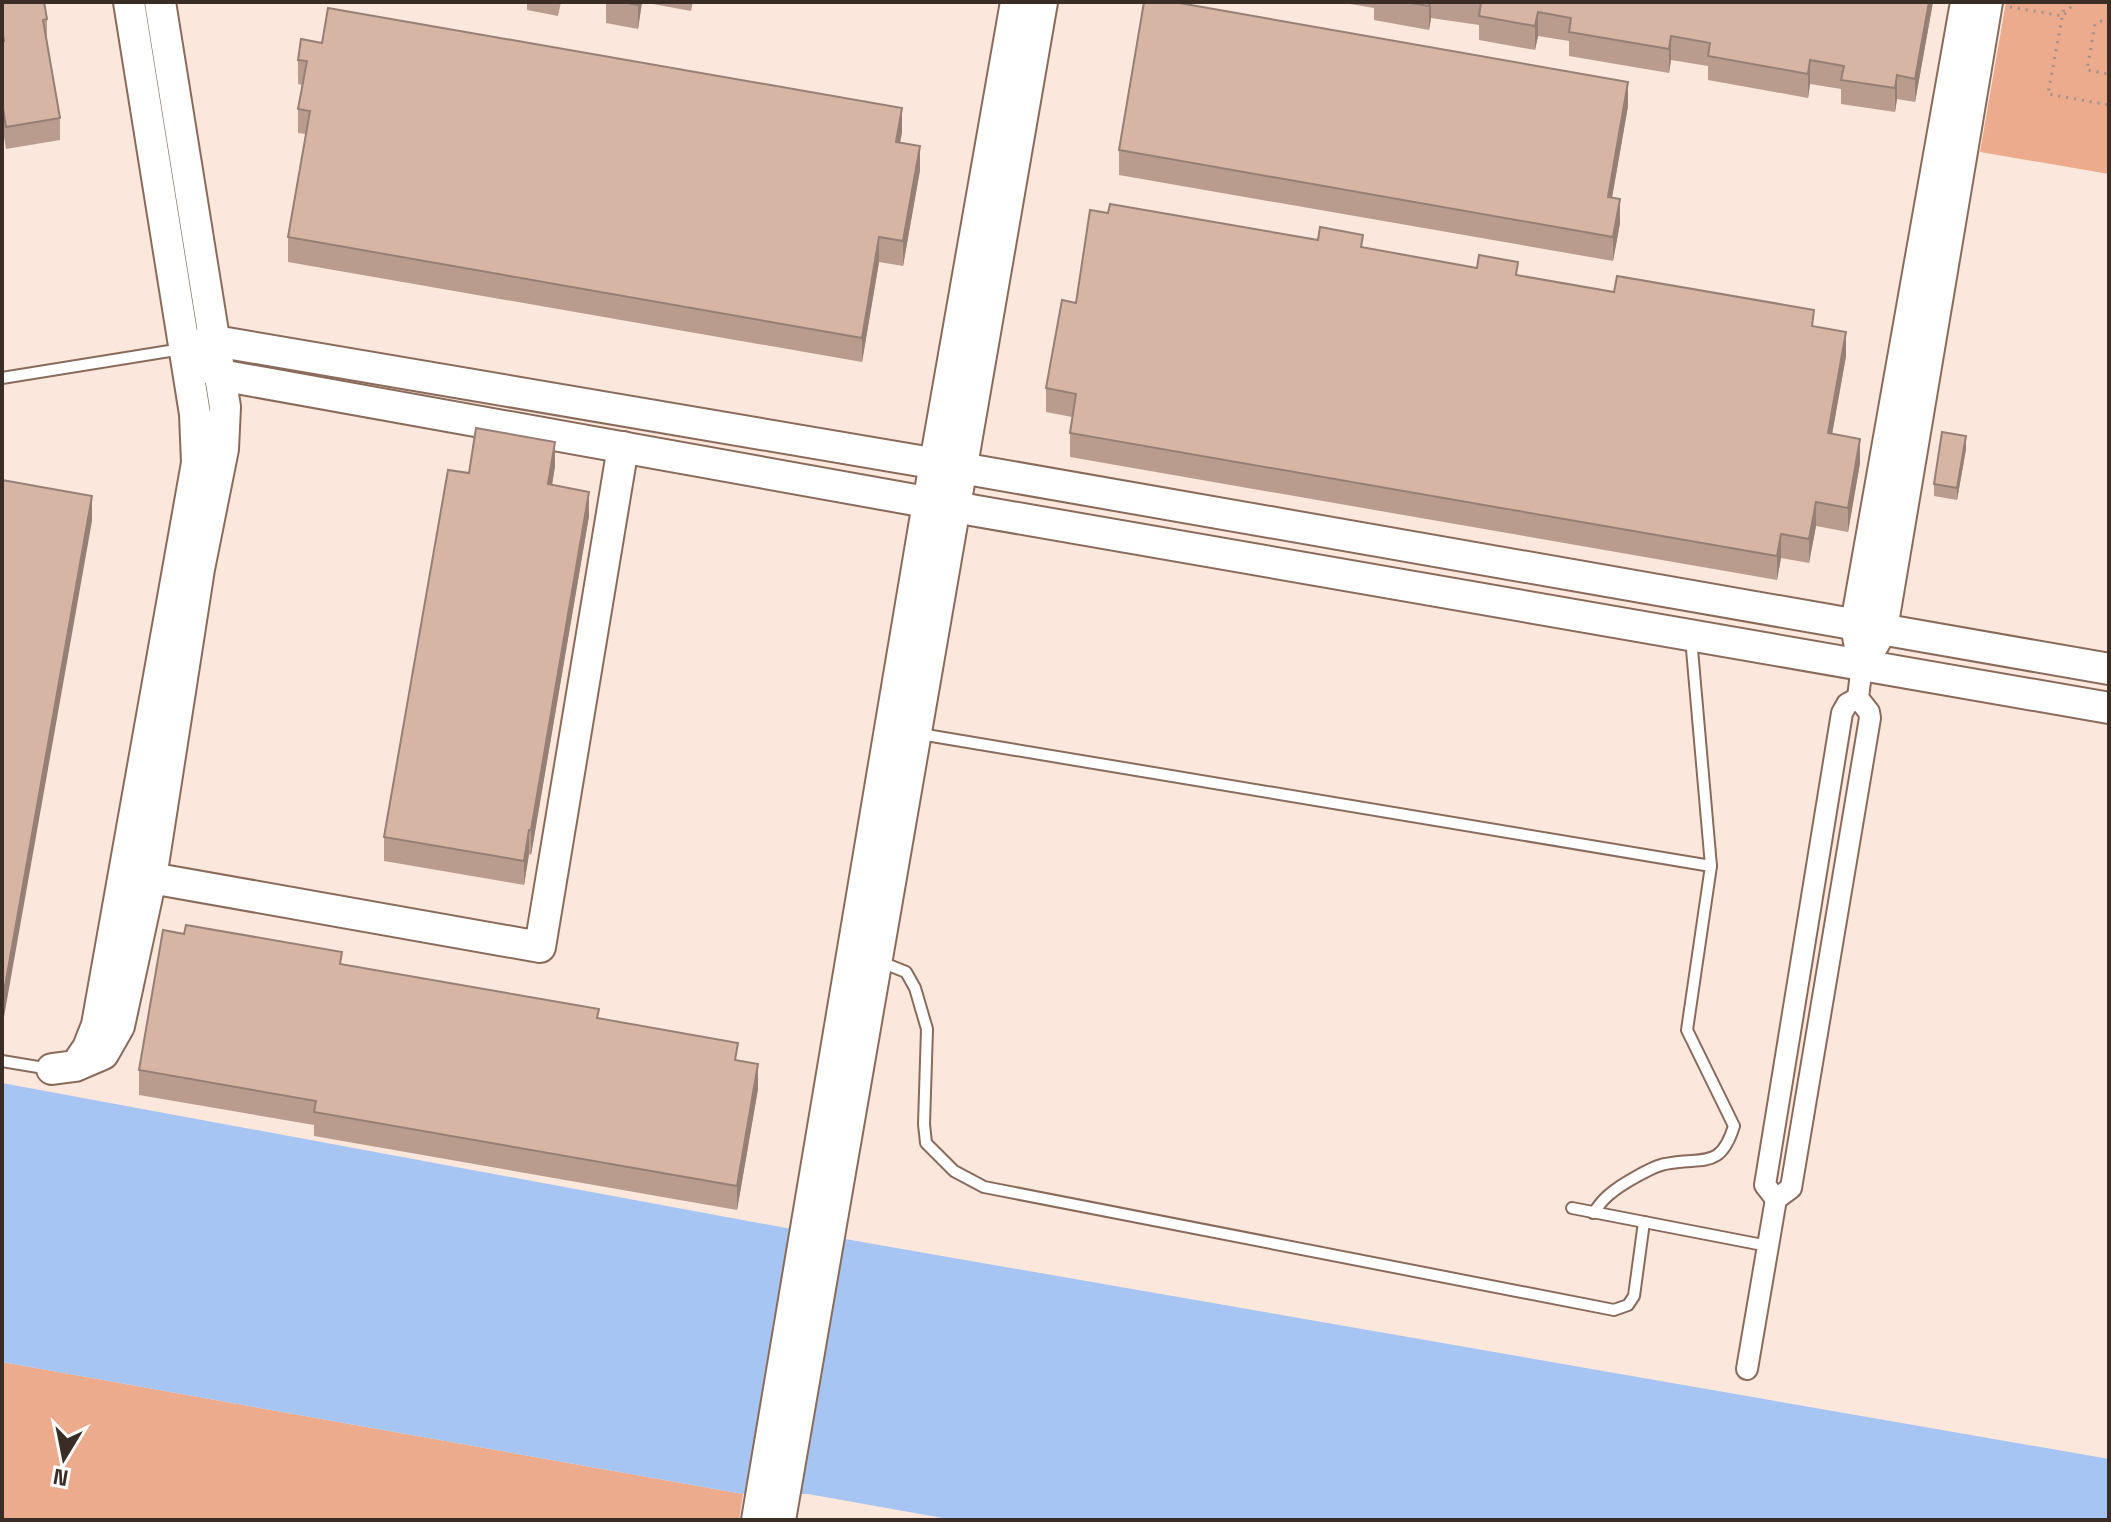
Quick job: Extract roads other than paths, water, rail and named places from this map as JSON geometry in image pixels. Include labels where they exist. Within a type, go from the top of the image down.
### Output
[{"type":"street","points":[[129,2],[200,345],[220,375],[225,407],[223,449],[138,875]]},
{"type":"street","points":[[64,1068],[103,1054],[119,1026],[197,463],[195,414],[200,345],[160,2]]},
{"type":"street","points":[[948,466],[1016,2]]},
{"type":"street","points":[[769,1517],[948,466],[1042,2]]},
{"type":"street","points":[[1869,627],[1966,2]]},
{"type":"street","points":[[1747,1369],[1776,1199],[1791,1188],[1870,718],[1858,698],[1862,664],[1987,2]]},
{"type":"street","points":[[200,345],[948,466],[2109,669]]},
{"type":"street","points":[[220,375],[941,505],[2109,708]]},
{"type":"street","points":[[138,875],[540,947],[623,447]]},
{"type":"street","points":[[819,1220],[875,960],[915,733],[941,505]]},
{"type":"street","points":[[1776,1199],[1765,1185],[1767,1169],[1842,713],[1847,704],[1858,698]]},
{"type":"lane","points":[[2,378],[200,345]]},
{"type":"lane","points":[[1593,1213],[1610,1194],[1663,1164],[1721,1154],[1729,1144],[1734,1126],[1687,1030],[1711,866],[1691,634]]},
{"type":"lane","points":[[915,733],[1711,866]]},
{"type":"lane","points":[[875,960],[906,972],[915,988],[927,1029],[926,1143],[954,1171],[984,1187],[1614,1310],[1628,1305],[1634,1296],[1644,1222]]},
{"type":"lane","points":[[2,1061],[64,1068]]},
{"type":"lane","points":[[1572,1208],[1768,1246]]},
{"type":"water","points":[[2,1083],[862,1242],[2109,1459],[2109,1520],[954,1520],[808,1494],[743,1494],[2,1362]]}]
